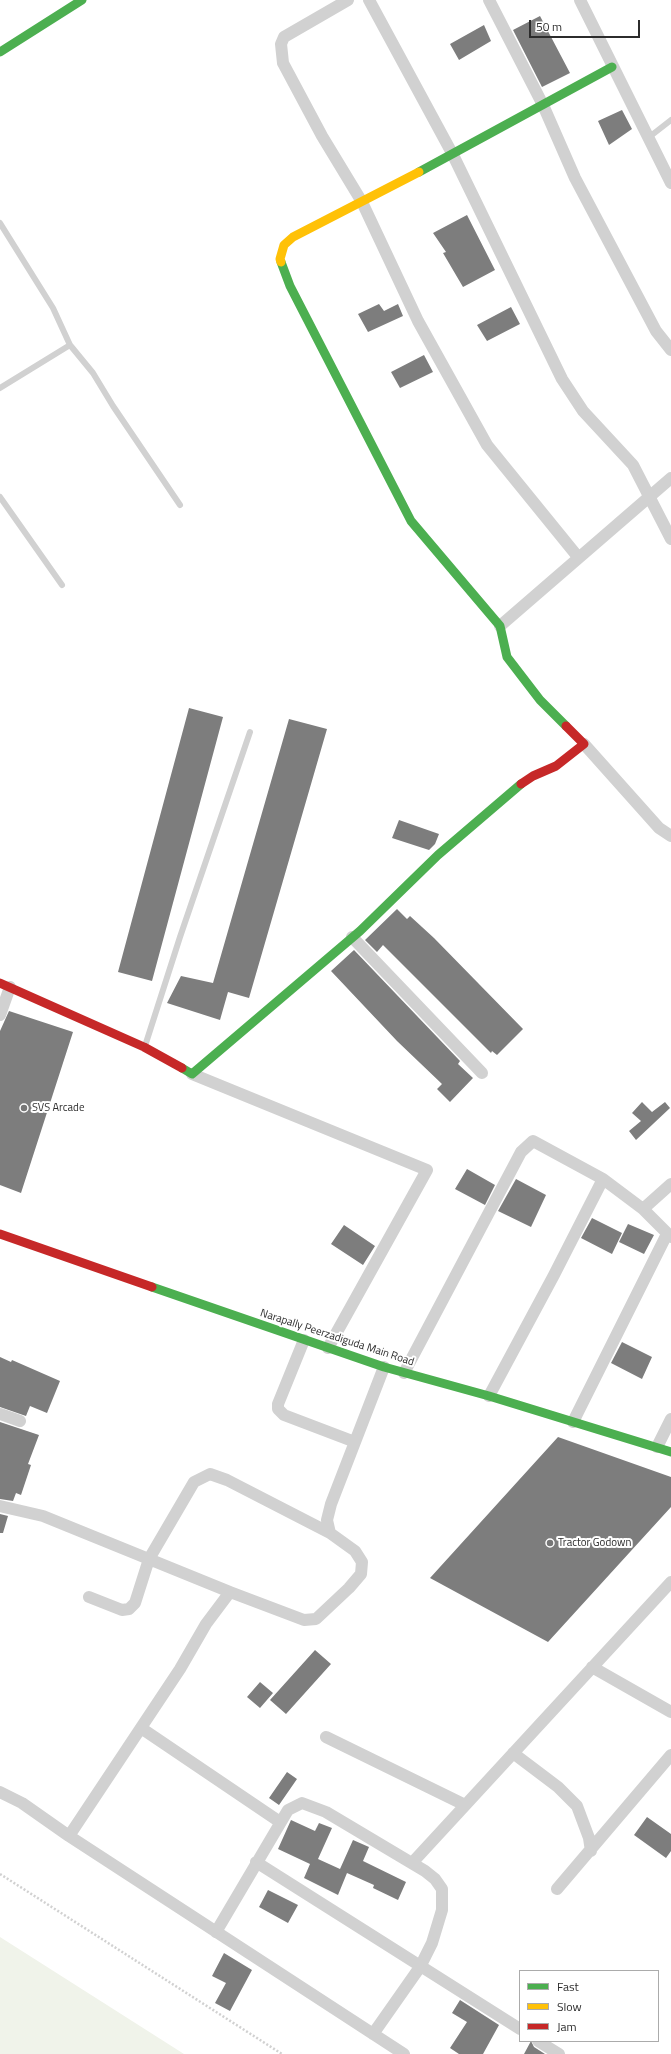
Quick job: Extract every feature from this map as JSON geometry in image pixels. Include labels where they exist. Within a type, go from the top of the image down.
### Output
[{"type":"street","points":[[348,0],[284,37],[282,44],[283,63],[322,136],[362,202],[418,321],[486,445],[578,557]]},
{"type":"street","points":[[369,0],[453,154],[562,379],[583,411],[633,465],[648,497],[671,539]]},
{"type":"street","points":[[489,0],[542,105],[575,178],[617,259],[656,331],[671,350]]},
{"type":"street","points":[[580,0],[671,183]]},
{"type":"street","points":[[0,52],[77,1]]},
{"type":"street","points":[[612,66],[453,154],[294,237],[284,245],[281,251],[280,259],[282,268],[411,521],[500,626],[507,657],[540,700],[584,744],[659,828],[671,836]]},
{"type":"street","points":[[500,626],[671,478]]},
{"type":"street","points":[[192,1074],[352,937],[438,855],[515,788],[532,776],[556,766],[584,744]]},
{"type":"street","points":[[352,937],[482,1073]]},
{"type":"street","points":[[0,1015],[5,985],[144,1047],[192,1074],[427,1170],[328,1348]]},
{"type":"street","points":[[404,1373],[521,1152],[533,1141],[603,1179],[643,1209],[669,1236],[573,1422]]},
{"type":"street","points":[[489,1396],[554,1275],[603,1179]]},
{"type":"street","points":[[643,1209],[671,1184]]},
{"type":"street","name":"Narapally Peerzadiguda Main Road","points":[[0,1234],[384,1367],[489,1396],[671,1452]]},
{"type":"street","points":[[304,1340],[278,1404],[278,1409],[284,1415],[355,1442]]},
{"type":"street","points":[[330,1533],[327,1520],[331,1504],[384,1367]]},
{"type":"street","points":[[0,1414],[20,1421]]},
{"type":"street","points":[[657,1447],[671,1419]]},
{"type":"street","points":[[0,1506],[43,1516],[149,1559],[230,1592],[304,1620],[316,1619],[349,1588],[361,1574],[362,1562],[355,1551],[330,1533],[227,1480],[210,1474],[194,1482],[149,1559],[135,1603],[129,1609],[122,1610],[89,1597]]},
{"type":"street","points":[[412,1863],[671,1582]]},
{"type":"street","points":[[69,1836],[180,1669],[206,1624],[230,1592]]},
{"type":"street","points":[[592,1667],[671,1712]]},
{"type":"street","points":[[141,1728],[280,1822]]},
{"type":"street","points":[[326,1737],[465,1805]]},
{"type":"street","points":[[513,1753],[558,1787],[577,1806],[591,1851]]},
{"type":"street","points":[[557,1889],[591,1851],[671,1755]]},
{"type":"street","points":[[0,1792],[22,1803],[69,1836],[404,2054]]},
{"type":"street","points":[[216,1932],[280,1822],[288,1810],[293,1806],[302,1803],[310,1805],[412,1863],[435,1879],[442,1888],[442,1910],[432,1943],[420,1967],[373,2034]]},
{"type":"street","points":[[256,1862],[519,2028]]},
{"type":"street","points":[[540,2042],[559,2054]]},
{"type":"lane","points":[[648,138],[671,120]]},
{"type":"lane","points":[[0,223],[53,308],[70,345],[93,373],[113,406],[180,505]]},
{"type":"lane","points":[[0,388],[70,345]]},
{"type":"lane","points":[[0,497],[62,585]]},
{"type":"lane","points":[[144,1047],[250,732]]},
{"type":"path","points":[[0,1874],[282,2054]]},
{"type":"shaded area","points":[[0,1937],[184,2054],[0,2054]]},
{"type":"building","points":[[540,16],[570,73],[542,87],[513,30]]},
{"type":"building","points":[[484,25],[491,41],[459,60],[450,44]]},
{"type":"building","points":[[622,110],[632,129],[609,145],[598,121]]},
{"type":"building","points":[[467,215],[495,270],[463,287],[443,253],[446,252],[433,233]]},
{"type":"building","points":[[379,304],[384,311],[398,304],[403,316],[368,332],[358,314]]},
{"type":"building","points":[[511,307],[520,324],[487,341],[477,325]]},
{"type":"building","points":[[424,355],[433,372],[400,388],[391,372]]},
{"type":"building","points":[[189,708],[223,717],[152,981],[118,972]]},
{"type":"building","points":[[289,719],[327,729],[249,998],[228,992],[220,1020],[167,1003],[181,976],[213,983]]},
{"type":"building","points":[[399,820],[439,834],[435,844],[429,850],[392,838]]},
{"type":"building","points":[[397,909],[407,919],[410,916],[434,938],[523,1029],[497,1055],[492,1051],[491,1053],[383,945],[377,952],[365,940]]},
{"type":"building","points":[[354,950],[460,1061],[458,1064],[473,1078],[450,1102],[437,1089],[442,1084],[397,1041],[331,971]]},
{"type":"building","name":"SVS Arcade","points":[[9,1011],[73,1032],[21,1193],[0,1185],[0,1031]]},
{"type":"building","points":[[642,1102],[652,1112],[665,1102],[670,1108],[636,1140],[629,1131],[641,1121],[632,1113]]},
{"type":"building","points":[[467,1169],[495,1185],[485,1205],[455,1189]]},
{"type":"building","points":[[516,1179],[546,1195],[531,1227],[498,1211]]},
{"type":"building","points":[[592,1218],[622,1233],[612,1254],[581,1238]]},
{"type":"building","points":[[628,1224],[654,1235],[644,1254],[619,1242]]},
{"type":"building","points":[[344,1225],[375,1246],[363,1265],[331,1244]]},
{"type":"building","points":[[622,1342],[652,1357],[642,1379],[611,1363]]},
{"type":"building","points":[[0,1357],[11,1362],[12,1360],[60,1381],[47,1413],[30,1406],[26,1416],[0,1407]]},
{"type":"building","points":[[0,1422],[39,1435],[28,1464],[31,1465],[21,1495],[16,1493],[13,1501],[0,1499]]},
{"type":"building","name":"Tractor Godown","points":[[558,1437],[671,1477],[671,1507],[548,1642],[430,1578]]},
{"type":"building","points":[[0,1514],[8,1516],[3,1533],[0,1533]]},
{"type":"building","points":[[315,1650],[331,1664],[286,1714],[270,1700]]},
{"type":"building","points":[[260,1682],[273,1693],[260,1708],[247,1697]]},
{"type":"building","points":[[287,1772],[297,1779],[279,1805],[269,1798]]},
{"type":"building","points":[[647,1817],[671,1834],[671,1851],[666,1858],[634,1835]]},
{"type":"building","points":[[291,1820],[315,1831],[319,1823],[332,1828],[318,1859],[340,1869],[353,1840],[369,1847],[363,1861],[406,1882],[398,1900],[373,1888],[374,1885],[347,1873],[338,1895],[304,1878],[310,1864],[278,1849]]},
{"type":"building","points":[[268,1890],[298,1905],[288,1923],[259,1907]]},
{"type":"building","points":[[224,1953],[252,1970],[230,2011],[215,2003],[226,1983],[212,1976]]},
{"type":"building","points":[[460,2000],[499,2025],[483,2054],[459,2054],[450,2048],[467,2022],[452,2013]]},
{"type":"building","points":[[532,2042],[534,2047],[545,2054],[524,2054]]},
{"type":"traffic: fast","points":[[0,52],[82,0]]},
{"type":"traffic: fast","points":[[419,172],[612,67]]},
{"type":"traffic: fast","points":[[281,262],[290,286],[411,521],[500,626],[507,657],[540,700],[566,726]]},
{"type":"traffic: fast","points":[[182,1068],[192,1074],[360,931],[438,855],[521,784]]},
{"type":"traffic: fast","points":[[152,1287],[384,1367],[489,1396],[671,1452]]},
{"type":"traffic: slow","points":[[281,262],[280,259],[284,245],[293,237],[419,172]]},
{"type":"traffic: jam","points":[[521,784],[533,776],[556,766],[584,744],[566,726]]},
{"type":"traffic: jam","points":[[0,983],[144,1047],[182,1068]]},
{"type":"traffic: jam","points":[[0,1234],[152,1287]]},
{"type":"place","name":"SVS Arcade","points":[[24,1108]]},
{"type":"place","name":"Tractor Godown","points":[[550,1543]]}]
